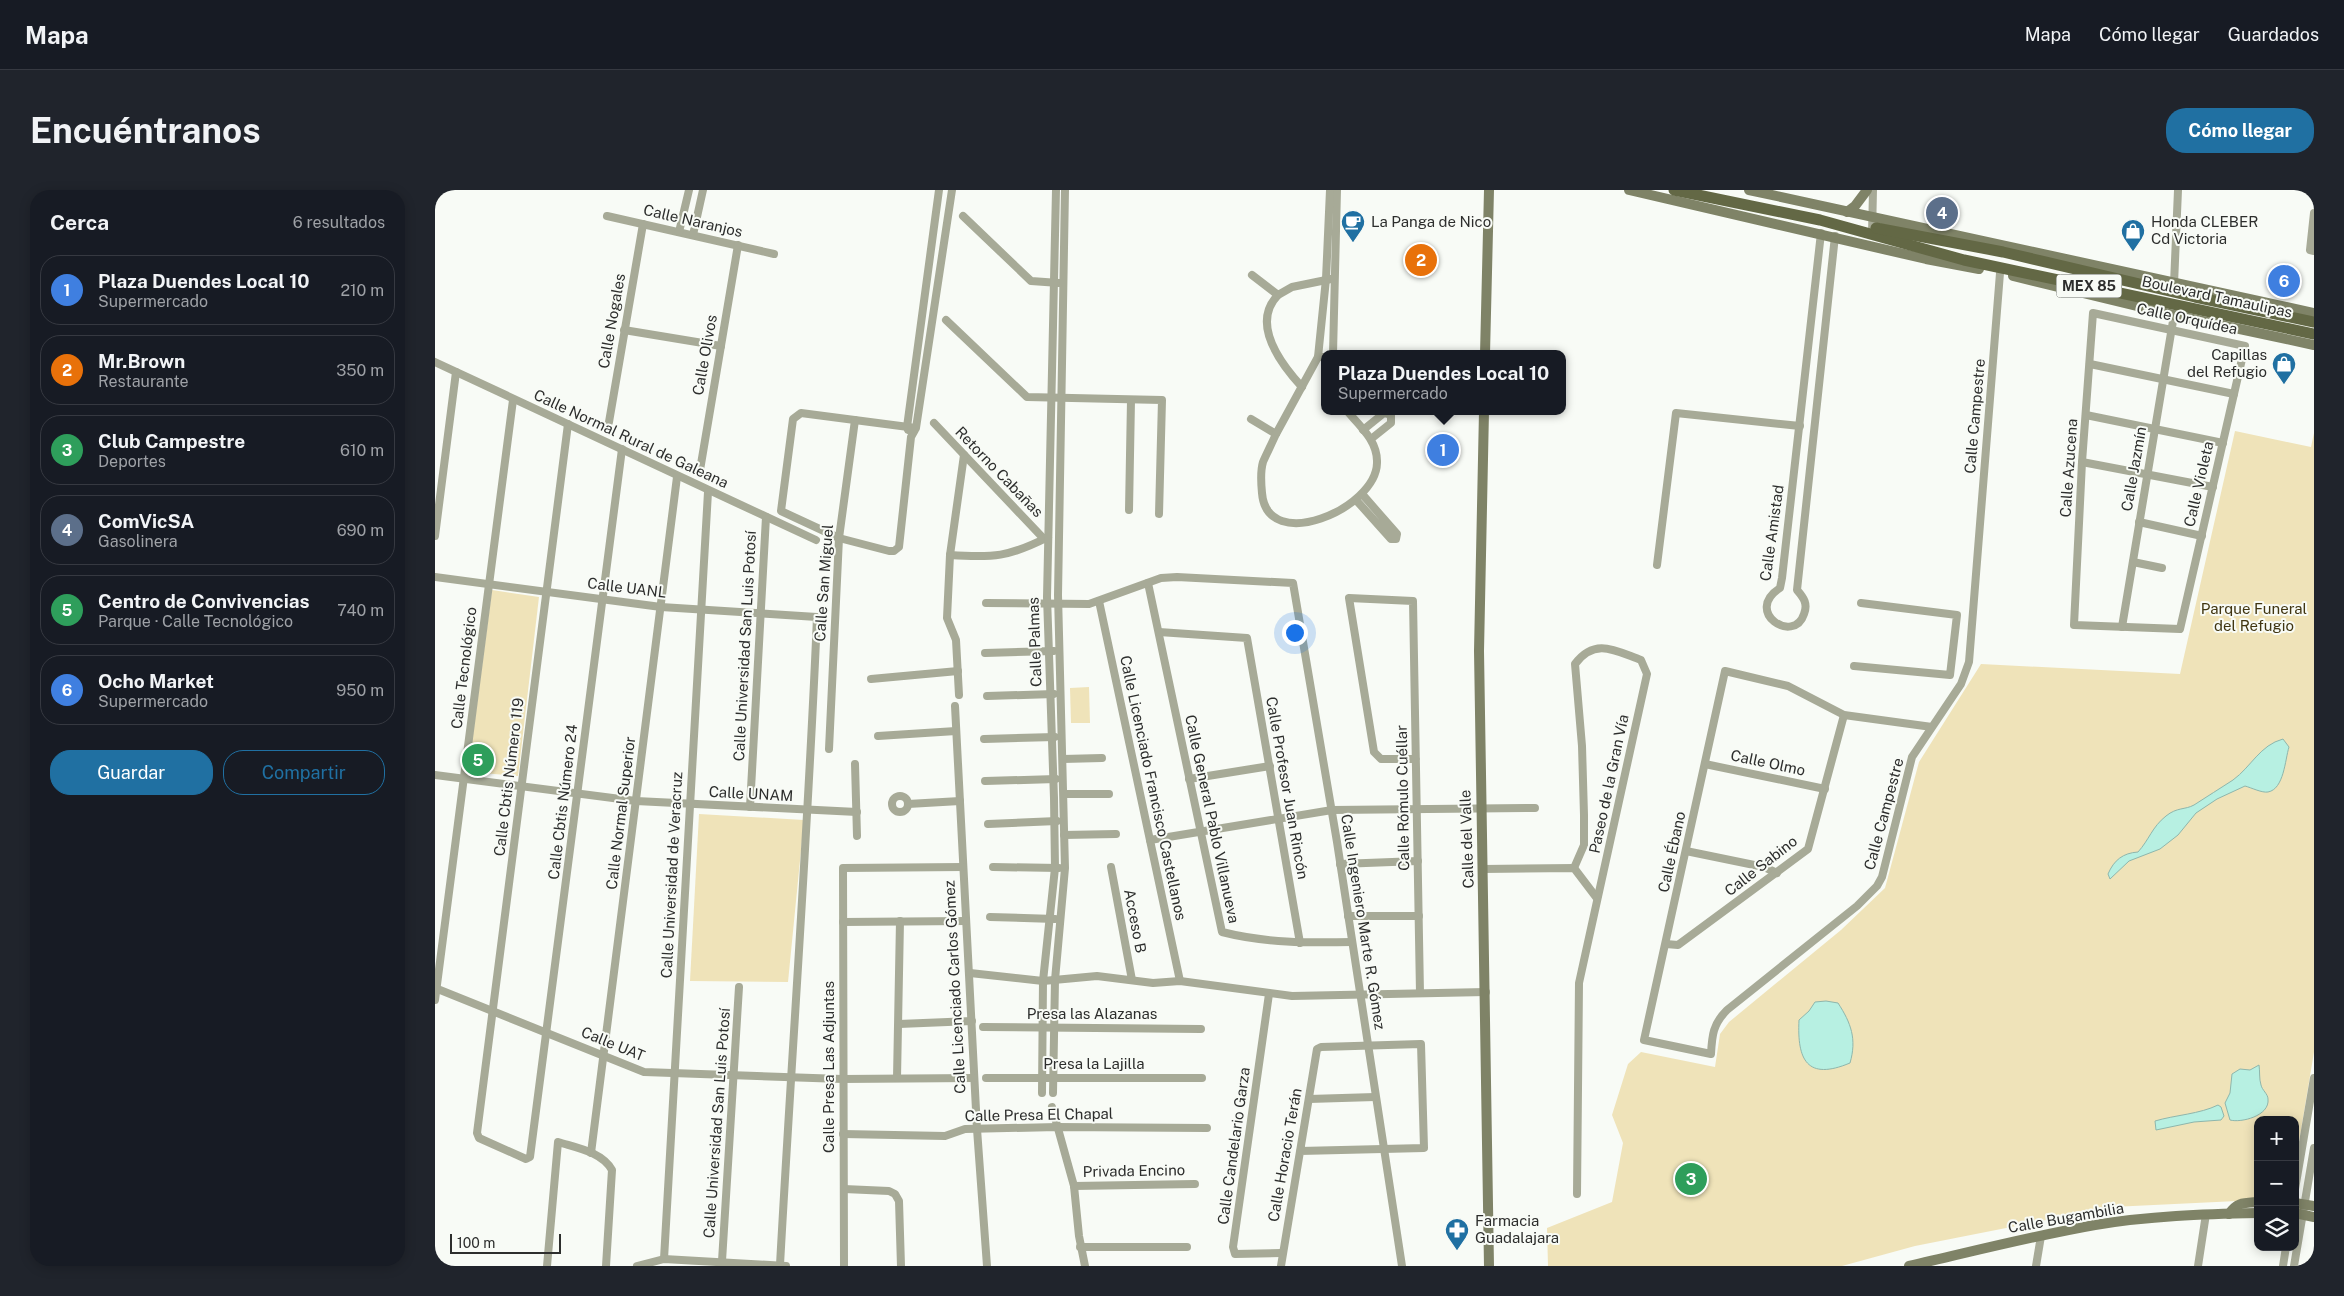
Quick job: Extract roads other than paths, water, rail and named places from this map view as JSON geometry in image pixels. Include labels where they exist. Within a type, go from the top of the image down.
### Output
[{"type":"main road","name":"Boulevard Tamaulipas","points":[[1675,190],[1820,220],[1872,226],[1927,254],[1964,260],[2072,286],[2222,304],[2314,322]]},
{"type":"main road","name":"Boulevard Tamaulipas","points":[[1705,190],[1812,208],[1872,226],[1959,245],[2083,267],[2222,304],[2314,334]]},
{"type":"main road","points":[[1927,254],[1939,244],[1959,245]]},
{"type":"street","points":[[679,232],[689,190]]},
{"type":"street","points":[[693,235],[703,190]]},
{"type":"street","points":[[911,437],[907,426],[939,190]]},
{"type":"street","points":[[916,428],[801,414],[793,419],[781,511],[839,538],[889,551],[894,551],[899,547],[911,437],[916,428],[952,190]]},
{"type":"street","name":"Calle Palmas","points":[[1042,1093],[1043,981],[1055,868],[1046,538],[1052,398],[1056,190]]},
{"type":"street","name":"Calle Palmas","points":[[1053,1093],[1055,980],[1065,868],[1059,533],[1065,190]]},
{"type":"street","points":[[1321,350],[1330,190]]},
{"type":"street","points":[[1333,350],[1337,190]]},
{"type":"street","points":[[1485,350],[1489,190]]},
{"type":"street","points":[[1629,190],[1821,233],[1927,254],[2000,273],[2072,286],[2174,315],[2314,345]]},
{"type":"street","points":[[1749,190],[1812,208],[1847,212],[1872,226],[2174,284],[2222,304],[2314,314]]},
{"type":"street","points":[[1847,212],[1855,206],[1867,190]]},
{"type":"street","points":[[1872,226],[1873,190]]},
{"type":"street","points":[[2174,284],[2178,190]]},
{"type":"street","points":[[936,213],[949,215]]},
{"type":"street","points":[[2312,250],[2314,214]]},
{"type":"street","name":"Calle Naranjos","points":[[607,216],[774,254]]},
{"type":"street","points":[[963,216],[1031,281],[1064,283]]},
{"type":"street","name":"Calle Nogales","points":[[609,422],[643,224]]},
{"type":"street","name":"Calle Amistad","points":[[1821,233],[1780,588],[1772,594],[1767,602],[1767,610],[1774,623],[1782,626],[1792,626],[1803,617],[1806,607],[1803,597],[1797,590],[1835,236]]},
{"type":"street","name":"Calle Olivos","points":[[700,470],[738,245]]},
{"type":"street","points":[[1819,256],[1833,258]]},
{"type":"street","name":"Calle Campestre","points":[[1644,1040],[1711,1054],[1715,1023],[1727,1010],[1857,906],[1877,886],[1887,867],[1912,758],[1961,684],[1966,673],[1972,627],[2000,273]]},
{"type":"street","points":[[1252,275],[1278,295]]},
{"type":"street","points":[[1302,387],[1281,362],[1269,334],[1266,321],[1268,308],[1278,295],[1292,287],[1326,278],[1335,279]]},
{"type":"street","points":[[923,306],[934,310]]},
{"type":"street","name":"Calle Orquídea","points":[[2093,313],[2245,346]]},
{"type":"street","name":"Calle Azucena","points":[[2093,313],[2082,462],[2074,625],[2122,627]]},
{"type":"street","name":"Calle Jazmín","points":[[2122,627],[2174,315]]},
{"type":"street","points":[[946,320],[1027,397],[1162,400],[1159,514]]},
{"type":"street","points":[[625,330],[721,346]]},
{"type":"street","name":"Calle Violeta","points":[[2122,627],[2180,629],[2245,346]]},
{"type":"street","points":[[1321,357],[1276,434],[1263,463],[1262,500],[1270,513],[1282,521],[1295,524],[1311,522],[1356,500],[1362,494],[1375,475],[1377,462],[1371,439],[1350,415]]},
{"type":"street","name":"Calle Normal Rural de Galeana","points":[[435,362],[708,492],[815,540]]},
{"type":"street","points":[[2090,364],[2234,394]]},
{"type":"street","points":[[1807,365],[1821,367]]},
{"type":"street","points":[[435,536],[456,372]]},
{"type":"street","name":"Calle Tecnológico","points":[[435,1000],[513,400]]},
{"type":"street","points":[[1129,510],[1131,400]]},
{"type":"street","points":[[1657,566],[1676,413],[1800,426]]},
{"type":"street","points":[[1363,430],[1382,415]]},
{"type":"street","points":[[1371,439],[1391,423],[1391,415]]},
{"type":"street","name":"Calle del Valle","points":[[1484,415],[1479,651],[1489,1266]]},
{"type":"street","points":[[2086,415],[2223,443]]},
{"type":"street","points":[[1251,419],[1276,434]]},
{"type":"street","name":"Calle San Miguel","points":[[829,749],[839,538],[855,420]]},
{"type":"street","name":"Retorno Cabañas","points":[[934,423],[1046,538]]},
{"type":"street","name":"Calle Cbtis Número 119","points":[[530,1157],[526,1159],[479,1138],[477,1133],[568,424]]},
{"type":"street","name":"Calle Cbtis Número 24","points":[[530,1157],[621,450]]},
{"type":"street","points":[[959,695],[956,640],[947,618],[950,555],[964,455]]},
{"type":"street","points":[[2082,462],[2213,487]]},
{"type":"street","points":[[1794,476],[1809,477]]},
{"type":"street","name":"Calle Normal Superior","points":[[591,1153],[677,477]]},
{"type":"street","name":"Calle Universidad de Veracruz","points":[[664,1260],[708,492]]},
{"type":"street","points":[[1356,500],[1376,516],[1362,494]]},
{"type":"street","name":"Calle Universidad San Luis Potosí","points":[[751,807],[765,517]]},
{"type":"street","points":[[2139,522],[2202,536]]},
{"type":"street","points":[[950,555],[989,558],[1006,555],[1059,533]]},
{"type":"street","points":[[2133,562],[2162,568]]},
{"type":"street","name":"Calle Ingeniero Marte R. Gómez","points":[[1148,583],[1161,578],[1177,576],[1293,583],[1341,864],[1402,1266]]},
{"type":"street","name":"Calle UANL","points":[[435,577],[661,606],[817,616],[809,810]]},
{"type":"street","points":[[985,603],[1089,604],[1148,583]]},
{"type":"street","name":"Calle General Pablo Villanueva","points":[[1148,583],[1222,932],[1249,939],[1301,943],[1352,942]]},
{"type":"street","points":[[1780,588],[1789,587],[1797,590]]},
{"type":"street","name":"Calle Rómulo Cuéllar","points":[[1416,759],[1381,759],[1374,752],[1349,598],[1413,601],[1419,916],[1420,993]]},
{"type":"street","name":"Calle Licenciado Francisco Castellanos","points":[[1099,601],[1180,981]]},
{"type":"street","points":[[1854,666],[1950,675],[1956,626],[1957,615],[1861,602]]},
{"type":"street","points":[[1956,626],[1972,627]]},
{"type":"street","name":"Calle Profesor Juan Rincón","points":[[1159,632],[1247,638],[1301,943]]},
{"type":"street","name":"Paseo de la Gran Vía","points":[[1574,868],[1584,845],[1582,746],[1575,664],[1582,654],[1598,648],[1615,651],[1641,660],[1647,674],[1579,983],[1577,1194]]},
{"type":"street","points":[[985,653],[1061,651]]},
{"type":"street","points":[[871,679],[958,671]]},
{"type":"street","name":"Calle Ébano","points":[[1644,1040],[1725,671],[1788,686],[1844,715]]},
{"type":"street","points":[[987,696],[1061,694]]},
{"type":"street","name":"Calle Licenciado Carlos Gómez","points":[[955,706],[973,1021],[974,1078],[987,1266]]},
{"type":"street","points":[[1844,715],[1932,727]]},
{"type":"street","name":"Calle Sabino","points":[[1666,944],[1678,945],[1808,849],[1844,715]]},
{"type":"street","points":[[878,736],[957,731]]},
{"type":"street","points":[[984,739],[1063,737]]},
{"type":"street","points":[[1063,759],[1102,758]]},
{"type":"street","points":[[855,764],[857,836]]},
{"type":"street","name":"Calle Olmo","points":[[1705,764],[1825,789]]},
{"type":"street","points":[[1189,779],[1270,766]]},
{"type":"street","name":"Calle UNAM","points":[[435,775],[636,801],[857,812]]},
{"type":"street","points":[[985,781],[1063,779]]},
{"type":"street","points":[[1064,794],[1109,794]]},
{"type":"street","points":[[908,804],[960,801]]},
{"type":"street","points":[[1150,840],[1332,810],[1535,808]]},
{"type":"street","points":[[637,1266],[664,1260],[783,1265],[790,1078],[809,810]]},
{"type":"street","points":[[988,824],[1064,821]]},
{"type":"street","points":[[1065,835],[1116,834]]},
{"type":"street","points":[[1686,851],[1764,867],[1777,873]]},
{"type":"street","points":[[1341,864],[1418,861]]},
{"type":"street","name":"Calle Presa Las Adjuntas","points":[[844,1266],[842,1079],[843,868],[963,867]]},
{"type":"street","points":[[993,867],[1065,868]]},
{"type":"street","name":"Acceso B","points":[[1111,867],[1132,980]]},
{"type":"street","points":[[1483,869],[1574,868],[1597,897]]},
{"type":"street","points":[[1348,916],[1419,916]]},
{"type":"street","points":[[990,917],[1061,919]]},
{"type":"street","points":[[897,1078],[900,921]]},
{"type":"street","points":[[843,922],[966,922]]},
{"type":"street","points":[[970,973],[1043,981],[1097,976],[1153,983],[1180,981],[1269,994],[1360,995],[1486,992]]},
{"type":"street","name":"Calle Universidad San Luis Potosí","points":[[722,1261],[739,987]]},
{"type":"street","name":"Calle UAT","points":[[436,989],[644,1072],[842,1079],[974,1078]]},
{"type":"street","name":"Calle Candelario Garza","points":[[1269,994],[1233,1247],[1235,1254],[1281,1253]]},
{"type":"street","points":[[899,1024],[973,1021]]},
{"type":"street","name":"Presa las Alazanas","points":[[983,1027],[1201,1029]]},
{"type":"street","points":[[1300,1151],[1424,1148],[1421,1044],[1368,1045]]},
{"type":"street","name":"Calle Horacio Terán","points":[[1281,1266],[1281,1253],[1317,1049],[1321,1046],[1368,1045]]},
{"type":"street","name":"Presa la Lajilla","points":[[986,1078],[1202,1078]]},
{"type":"street","points":[[2299,1166],[2314,1078]]},
{"type":"street","points":[[1309,1099],[1375,1097]]},
{"type":"street","points":[[1052,1107],[1074,1186],[1080,1247],[1085,1266]]},
{"type":"street","name":"Calle Presa El Chapal","points":[[843,1134],[945,1136],[965,1129],[1057,1127],[1207,1128]]},
{"type":"street","points":[[547,1266],[558,1142],[591,1153],[608,1164],[612,1170],[606,1266]]},
{"type":"street","points":[[2295,1266],[2302,1208],[2314,1148]]},
{"type":"street","name":"Privada Encino","points":[[1074,1186],[1195,1184]]},
{"type":"street","points":[[844,1189],[889,1191],[895,1194],[899,1201],[901,1266]]},
{"type":"street","name":"Calle Bugambilia","points":[[2229,1214],[2240,1203],[2254,1202]]},
{"type":"street","points":[[2302,1208],[2314,1217]]},
{"type":"street","name":"Calle Bugambilia","points":[[1909,1266],[2097,1225],[2206,1214],[2254,1213]]},
{"type":"street","points":[[2198,1266],[2206,1214]]},
{"type":"street","points":[[2036,1266],[2041,1236]]},
{"type":"street","points":[[1080,1247],[1187,1247]]},
{"type":"street","points":[[2283,1266],[2285,1251]]},
{"type":"place","name":"ComVicSA","points":[[1942,213]]},
{"type":"place","name":"La Panga de Nico","points":[[1353,243]]},
{"type":"place","name":"Honda CLEBER Cd Victoria","points":[[2133,252]]},
{"type":"place","name":"Mr.Brown","points":[[1421,260]]},
{"type":"place","name":"Ocho Market","points":[[2284,281]]},
{"type":"place","name":"Capillas del Refugio","points":[[2284,385]]},
{"type":"place","name":"Plaza Duendes Local 10","points":[[1443,450]]},
{"type":"place","name":"Centro de Convivencias","points":[[478,760]]},
{"type":"place","name":"Club Campestre","points":[[1691,1179]]},
{"type":"place","name":"Farmacia Guadalajara","points":[[1457,1251]]},
{"type":"park label","name":"Parque Funeral del Refugio","points":[[2254,618]]}]
